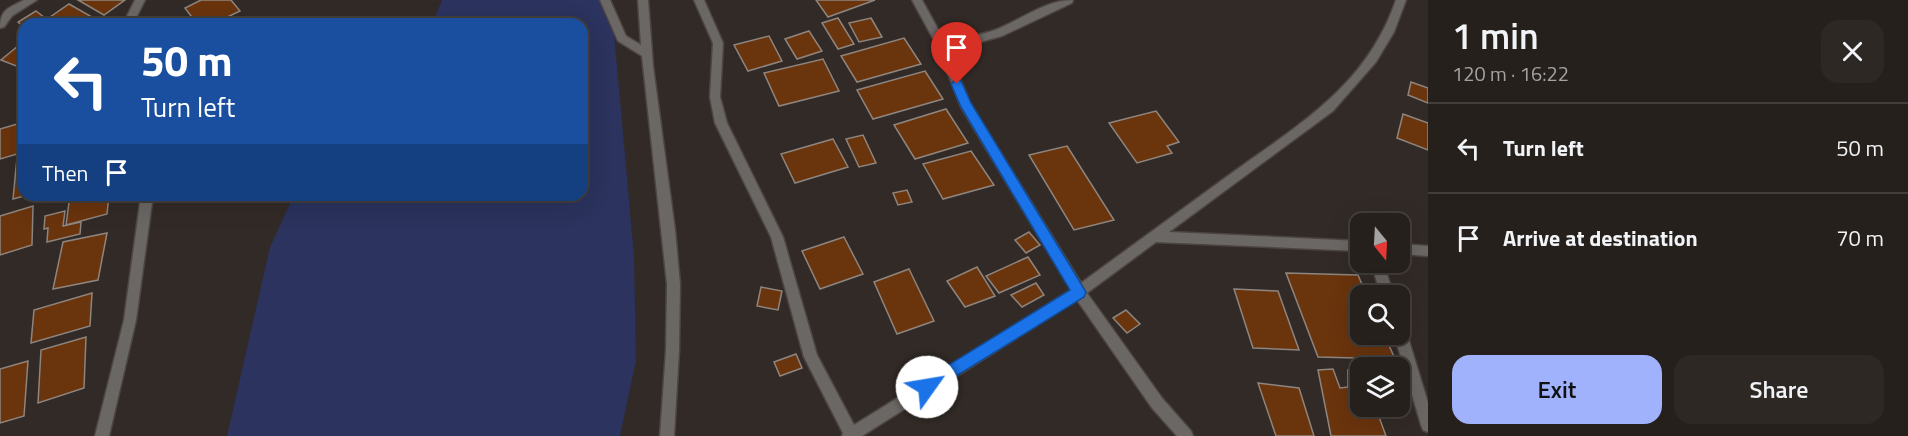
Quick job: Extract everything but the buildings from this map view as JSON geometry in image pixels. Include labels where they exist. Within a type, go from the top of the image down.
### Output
[{"type":"street","points":[[0,24],[8,13],[32,0]]},
{"type":"street","points":[[131,18],[140,0]]},
{"type":"street","points":[[605,0],[622,38],[645,52]]},
{"type":"street","points":[[643,0],[645,52],[672,263],[675,306],[667,436]]},
{"type":"street","points":[[699,0],[718,43],[716,98],[721,123],[777,237],[811,357],[850,435],[1079,292],[1329,108],[1357,80],[1379,52],[1394,23],[1401,0]]},
{"type":"street","points":[[917,0],[941,44],[965,104],[1079,292],[1181,434]]},
{"type":"street","points":[[941,44],[977,39],[998,33],[1068,0]]},
{"type":"street","points":[[102,436],[130,320],[146,201]]},
{"type":"street","points":[[1155,237],[1350,246]]},
{"type":"street","points":[[1410,250],[1428,251]]},
{"type":"street","points":[[1403,345],[1428,426]]},
{"type":"shaded area","points":[[442,0],[611,0],[634,256],[636,360],[620,436],[227,436],[270,247],[291,201],[588,201],[588,18],[434,18]]},
{"type":"route","points":[[927,387],[1079,292],[965,104],[957,84]]}]
